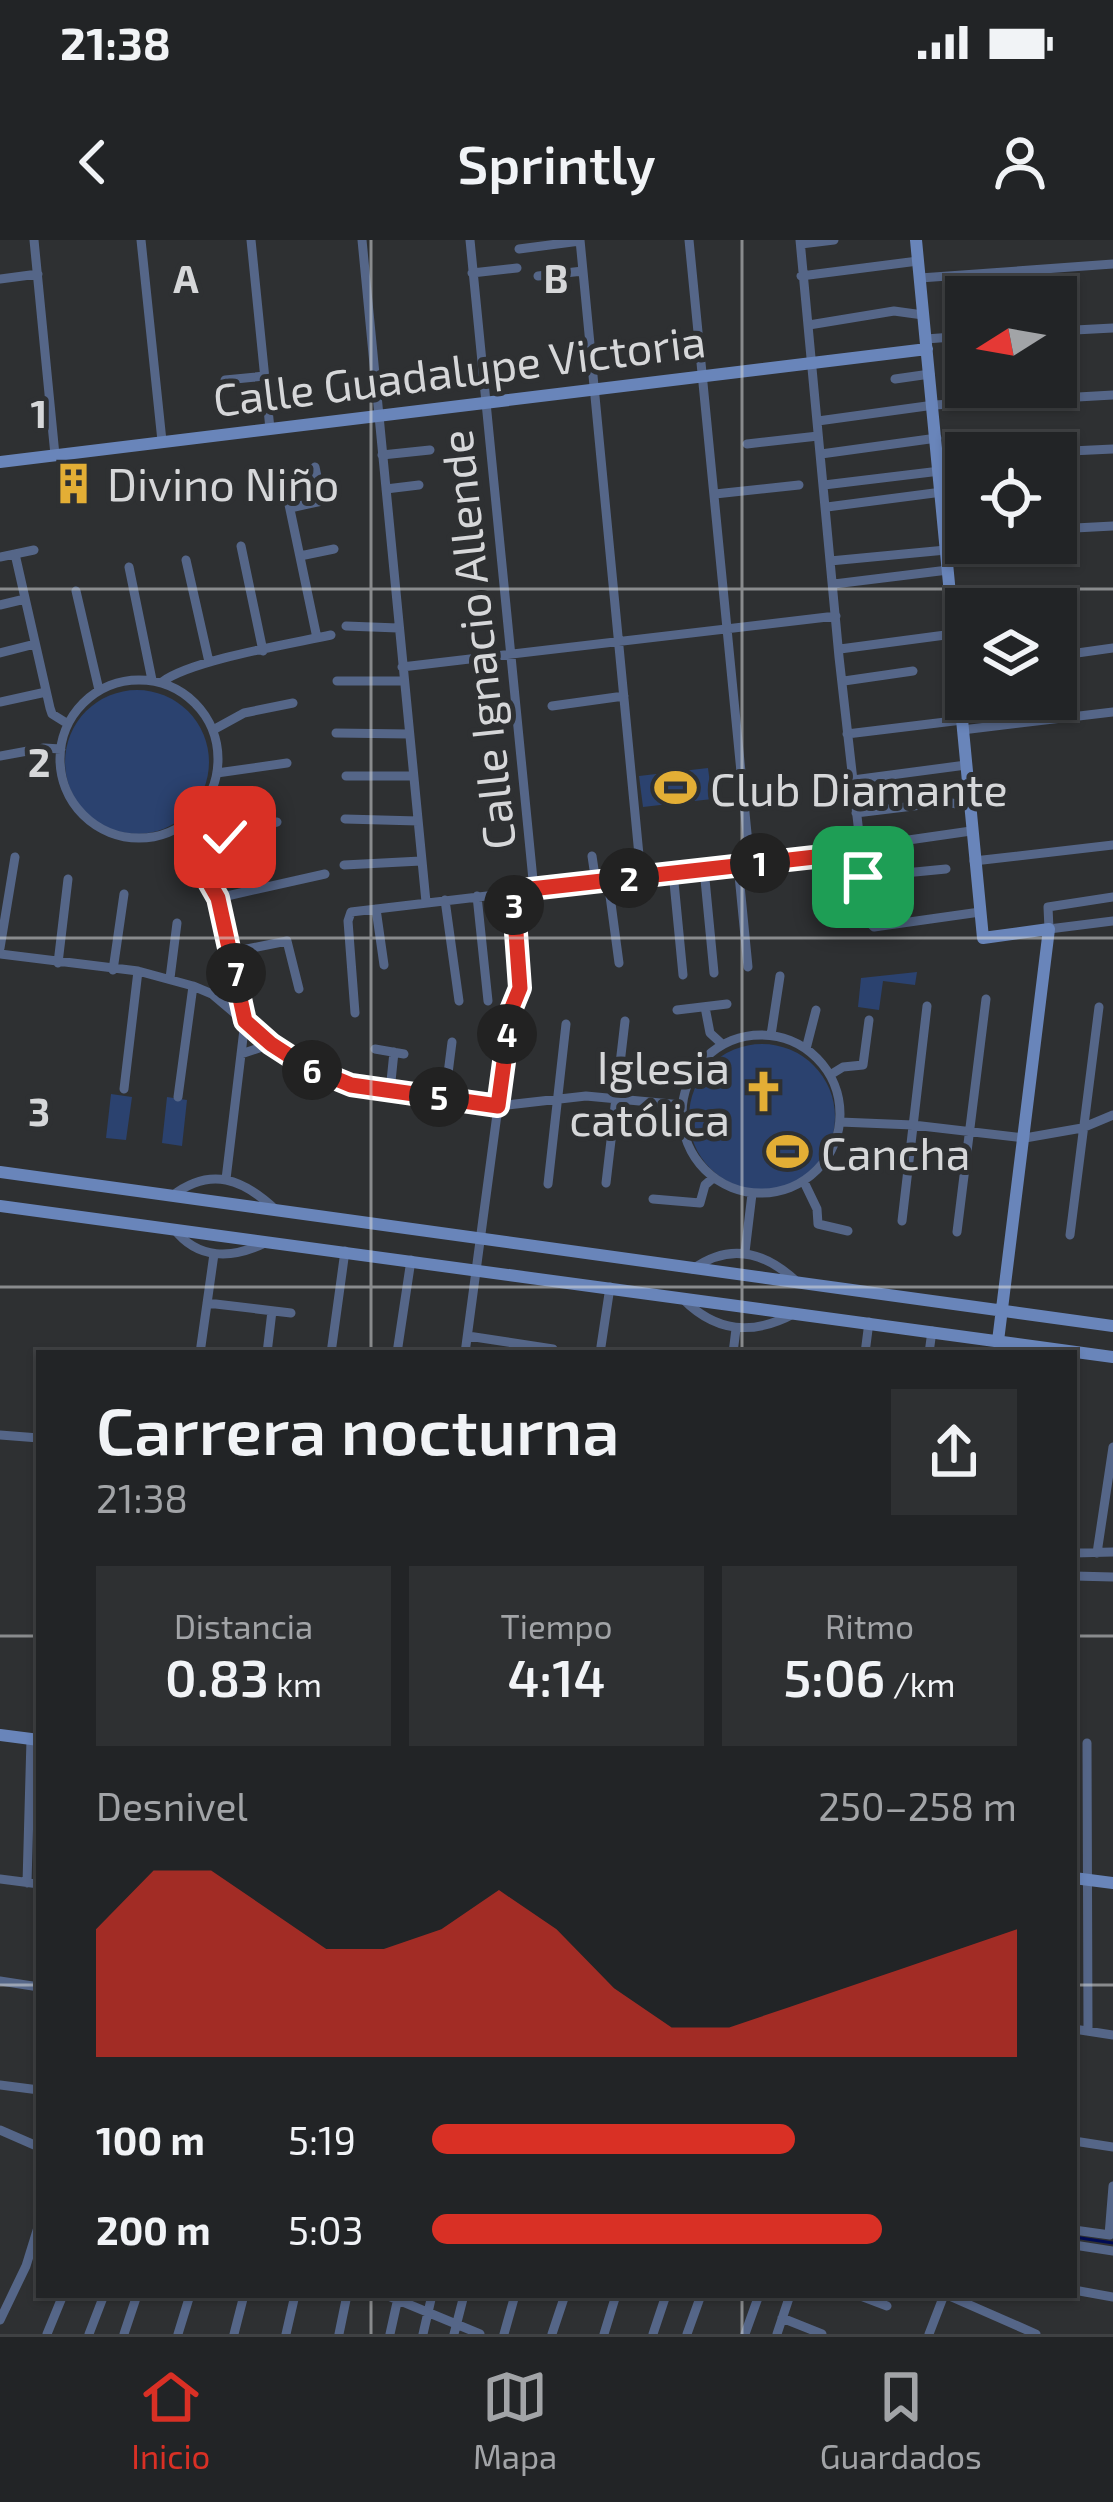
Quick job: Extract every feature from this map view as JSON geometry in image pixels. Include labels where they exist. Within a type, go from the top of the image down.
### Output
[{"type":"street","points":[[34,240],[55,455]]},
{"type":"street","points":[[141,240],[162,441]]},
{"type":"street","points":[[251,240],[270,429]]},
{"type":"street","points":[[362,240],[426,902]]},
{"type":"street","name":"Calle Ignacio Allende","points":[[470,240],[534,890]]},
{"type":"street","points":[[689,240],[729,629],[748,967]]},
{"type":"street","points":[[834,240],[800,242],[801,276],[870,926],[980,912]]},
{"type":"street","points":[[916,240],[945,533]]},
{"type":"street","points":[[519,249],[580,241],[641,876]]},
{"type":"street","points":[[801,276],[918,261]]},
{"type":"street","points":[[920,278],[1113,264]]},
{"type":"street","points":[[472,273],[517,268]]},
{"type":"street","points":[[538,276],[583,271]]},
{"type":"street","points":[[0,279],[38,274]]},
{"type":"street","points":[[809,325],[894,311],[923,315]]},
{"type":"street","points":[[1077,331],[1113,328]]},
{"type":"street","points":[[926,344],[945,340]]},
{"type":"street","name":"Calle Guadalupe Victoria","points":[[0,462],[811,364],[926,344]]},
{"type":"street","points":[[895,379],[930,374]]},
{"type":"street","points":[[225,380],[265,376]]},
{"type":"street","points":[[818,421],[934,405],[1113,395]]},
{"type":"street","points":[[747,444],[818,436]]},
{"type":"street","points":[[821,454],[937,438]]},
{"type":"street","points":[[1077,451],[1113,449]]},
{"type":"street","points":[[382,455],[430,450]]},
{"type":"street","points":[[824,484],[945,462]]},
{"type":"street","points":[[290,508],[322,501],[315,467]]},
{"type":"street","points":[[283,476],[317,638]]},
{"type":"street","points":[[386,489],[418,485]]},
{"type":"street","points":[[715,494],[800,485]]},
{"type":"street","points":[[826,507],[941,492]]},
{"type":"street","points":[[1077,528],[1113,526]]},
{"type":"street","points":[[830,561],[945,543]]},
{"type":"street","points":[[241,546],[263,651]]},
{"type":"street","points":[[300,556],[334,549]]},
{"type":"street","points":[[0,557],[34,550]]},
{"type":"street","points":[[15,554],[52,714],[68,724]]},
{"type":"street","points":[[186,560],[209,662]]},
{"type":"street","points":[[948,564],[949,588]]},
{"type":"street","points":[[128,567],[157,681],[198,705],[213,730],[217,772],[200,810],[178,828],[141,838],[103,830],[74,803],[65,786],[61,749],[76,710],[99,690],[125,680],[157,681],[209,662],[331,635]]},
{"type":"street","points":[[834,584],[948,570]]},
{"type":"street","points":[[76,591],[99,690]]},
{"type":"street","points":[[0,605],[25,599]]},
{"type":"street","points":[[402,667],[836,616]]},
{"type":"street","points":[[346,626],[398,628]]},
{"type":"street","points":[[840,649],[945,635]]},
{"type":"street","points":[[0,653],[35,644]]},
{"type":"street","points":[[1077,653],[1113,648]]},
{"type":"street","points":[[844,681],[913,671]]},
{"type":"street","points":[[337,681],[404,681]]},
{"type":"street","points":[[0,702],[46,692]]},
{"type":"street","points":[[552,706],[624,697]]},
{"type":"street","points":[[213,730],[235,716],[293,703]]},
{"type":"street","points":[[847,734],[1113,712]]},
{"type":"street","points":[[962,720],[983,938],[1113,921]]},
{"type":"street","points":[[336,733],[409,734]]},
{"type":"street","points":[[0,757],[61,749]]},
{"type":"street","points":[[217,772],[287,763]]},
{"type":"street","points":[[853,780],[966,765]]},
{"type":"street","points":[[346,776],[413,776]]},
{"type":"street","points":[[856,813],[946,802],[968,806]]},
{"type":"street","points":[[345,819],[418,821]]},
{"type":"street","points":[[193,854],[218,847],[229,833],[277,821]]},
{"type":"street","points":[[178,828],[218,898],[245,1021],[226,1179]]},
{"type":"street","points":[[355,1012],[349,915],[513,891],[850,853],[971,832]]},
{"type":"street","points":[[974,861],[1113,845]]},
{"type":"street","points":[[15,856],[0,951],[138,971],[194,986],[212,994],[271,1044],[328,1077],[498,1106],[615,1097],[682,1105]]},
{"type":"street","points":[[592,856],[619,963]]},
{"type":"street","points":[[344,865],[421,861]]},
{"type":"street","points":[[704,869],[714,973]]},
{"type":"street","points":[[863,877],[946,869]]},
{"type":"street","points":[[673,872],[683,975]]},
{"type":"street","points":[[218,898],[325,874]]},
{"type":"street","points":[[58,963],[68,878]]},
{"type":"street","points":[[465,1350],[511,1010],[520,988],[513,891]]},
{"type":"street","points":[[113,970],[124,894]]},
{"type":"street","points":[[477,896],[488,1001]]},
{"type":"street","points":[[997,1347],[1025,1138],[1048,907],[1113,896]]},
{"type":"street","points":[[446,900],[459,1001]]},
{"type":"street","points":[[376,909],[385,964]]},
{"type":"street","points":[[170,978],[177,923]]},
{"type":"street","points":[[232,952],[285,940],[298,988]]},
{"type":"street","points":[[124,1089],[138,971]]},
{"type":"street","points":[[771,1035],[780,976]]},
{"type":"street","points":[[212,994],[237,979]]},
{"type":"street","points":[[178,1096],[194,986]]},
{"type":"street","points":[[957,1232],[986,999]]},
{"type":"street","points":[[677,1010],[727,1004]]},
{"type":"street","points":[[705,1006],[710,1033],[722,1044]]},
{"type":"street","points":[[902,1221],[927,1006]]},
{"type":"street","points":[[1070,1235],[1099,1007]]},
{"type":"street","points":[[806,1048],[816,1010]]},
{"type":"street","points":[[830,1075],[843,1067],[863,1065],[869,1020]]},
{"type":"street","points":[[606,1183],[625,1021]]},
{"type":"street","points":[[548,1184],[566,1024]]},
{"type":"street","points":[[771,1035],[806,1048],[830,1075],[839,1098],[840,1122],[829,1156],[804,1182],[788,1190],[752,1194],[713,1178],[692,1154],[685,1138],[682,1105],[695,1070],[722,1044],[771,1035]]},
{"type":"street","points":[[445,1097],[452,1042]]},
{"type":"street","points":[[241,1054],[271,1044]]},
{"type":"street","points":[[375,1049],[399,1053],[390,1091]]},
{"type":"street","points":[[840,1122],[1025,1138],[1082,1128],[1113,1115]]},
{"type":"street","points":[[0,1172],[1113,1326]]},
{"type":"street","points":[[653,1199],[700,1203],[705,1185],[713,1178]]},
{"type":"street","points":[[172,1196],[191,1182],[226,1179],[254,1190],[276,1210]]},
{"type":"street","points":[[804,1182],[818,1209],[818,1224],[848,1231]]},
{"type":"street","points":[[745,1252],[752,1194]]},
{"type":"street","points":[[218,1234],[221,1203]]},
{"type":"street","points":[[0,1206],[869,1322],[1032,1350]]},
{"type":"street","points":[[174,1228],[183,1240],[214,1254],[231,1255],[268,1241]]},
{"type":"street","points":[[331,1350],[345,1251]]},
{"type":"street","points":[[693,1269],[709,1258],[745,1252],[777,1264],[796,1281]]},
{"type":"street","points":[[200,1350],[214,1254]]},
{"type":"street","points":[[397,1350],[411,1260]]},
{"type":"street","points":[[741,1305],[744,1274]]},
{"type":"street","points":[[600,1350],[610,1287]]},
{"type":"street","points":[[682,1298],[698,1314],[736,1330],[774,1325],[796,1312]]},
{"type":"street","points":[[207,1303],[291,1313]]},
{"type":"street","points":[[267,1350],[272,1311]]},
{"type":"street","points":[[865,1350],[869,1322]]},
{"type":"street","points":[[733,1350],[736,1330]]},
{"type":"street","points":[[929,1350],[932,1331]]},
{"type":"street","points":[[467,1336],[533,1350],[553,1349]]},
{"type":"street","points":[[1077,1354],[1113,1357]]},
{"type":"street","points":[[0,1435],[36,1438]]},
{"type":"street","points":[[1097,1553],[1113,1448]]},
{"type":"street","points":[[1077,1552],[1113,1552]]},
{"type":"street","points":[[1077,1576],[1113,1576]]},
{"type":"street","points":[[0,1735],[35,1740],[33,1884],[0,1881]]},
{"type":"street","points":[[1087,1743],[1081,1879],[1088,2031]]},
{"type":"street","points":[[1081,1879],[1113,1883]]},
{"type":"street","points":[[0,1982],[36,1987]]},
{"type":"street","points":[[1077,2030],[1113,2035]]},
{"type":"street","points":[[0,2085],[36,2090]]},
{"type":"street","points":[[0,2145],[1,2131],[36,2146]]},
{"type":"street","points":[[1077,2141],[1113,2146]]},
{"type":"street","points":[[1077,2230],[1111,2235],[1113,2186]]},
{"type":"street","points":[[0,2320],[36,2234]]},
{"type":"street","points":[[1077,2246],[1113,2252]]},
{"type":"street","points":[[1077,2290],[1113,2296]]},
{"type":"street","points":[[47,2334],[62,2298]]},
{"type":"street","points":[[89,2334],[103,2298]]},
{"type":"street","points":[[124,2334],[136,2298]]},
{"type":"street","points":[[178,2334],[189,2298]]},
{"type":"street","points":[[234,2334],[243,2298]]},
{"type":"street","points":[[286,2334],[294,2298]]},
{"type":"street","points":[[339,2334],[346,2298]]},
{"type":"street","points":[[389,2334],[394,2298]]},
{"type":"street","points":[[396,2298],[455,2329],[480,2334]]},
{"type":"street","points":[[423,2334],[431,2298]]},
{"type":"street","points":[[455,2329],[463,2298]]},
{"type":"street","points":[[504,2334],[514,2298]]},
{"type":"street","points":[[553,2334],[564,2298]]},
{"type":"street","points":[[604,2334],[615,2298]]},
{"type":"street","points":[[653,2334],[665,2298]]},
{"type":"street","points":[[687,2334],[700,2298]]},
{"type":"street","points":[[745,2334],[758,2298]]},
{"type":"street","points":[[777,2334],[789,2298]]},
{"type":"street","points":[[866,2298],[887,2306]]},
{"type":"street","points":[[929,2334],[945,2298]]},
{"type":"street","points":[[952,2298],[1036,2334]]},
{"type":"street","points":[[782,2318],[822,2334]]},
{"type":"street","points":[[987,2334],[994,2318]]},
{"type":"shaded area","points":[[137,690],[164,696],[188,711],[203,735],[209,762],[203,789],[188,813],[164,828],[137,834],[110,828],[86,813],[71,789],[65,762],[71,735],[86,711],[110,696]]},
{"type":"shaded area","name":"Club Diamante","points":[[708,768],[712,799],[643,807],[639,776]]},
{"type":"shaded area","points":[[917,972],[915,985],[883,981],[879,1010],[858,1007],[861,978]]},
{"type":"shaded area","points":[[762,1044],[790,1049],[814,1065],[830,1089],[835,1117],[830,1145],[814,1169],[790,1185],[762,1190],[734,1185],[710,1169],[694,1145],[689,1117],[694,1089],[710,1065],[734,1049]]},
{"type":"shaded area","points":[[111,1094],[132,1097],[126,1140],[106,1138]]},
{"type":"shaded area","points":[[167,1097],[187,1100],[182,1146],[162,1143]]},
{"type":"waterway","points":[[1077,2237],[1113,2243]]},
{"type":"place","name":"Divino Niño","points":[[73,483]]},
{"type":"place","name":"Club Diamante","points":[[676,788]]},
{"type":"place","name":"Iglesia católica","points":[[764,1092]]},
{"type":"place","name":"Cancha","points":[[787,1152]]},
{"type":"route","points":[[225,837],[218,847],[193,854],[218,898],[245,1021],[305,1066],[351,1085],[498,1106],[511,1010],[520,988],[513,891],[850,853],[860,848],[863,877]]}]
